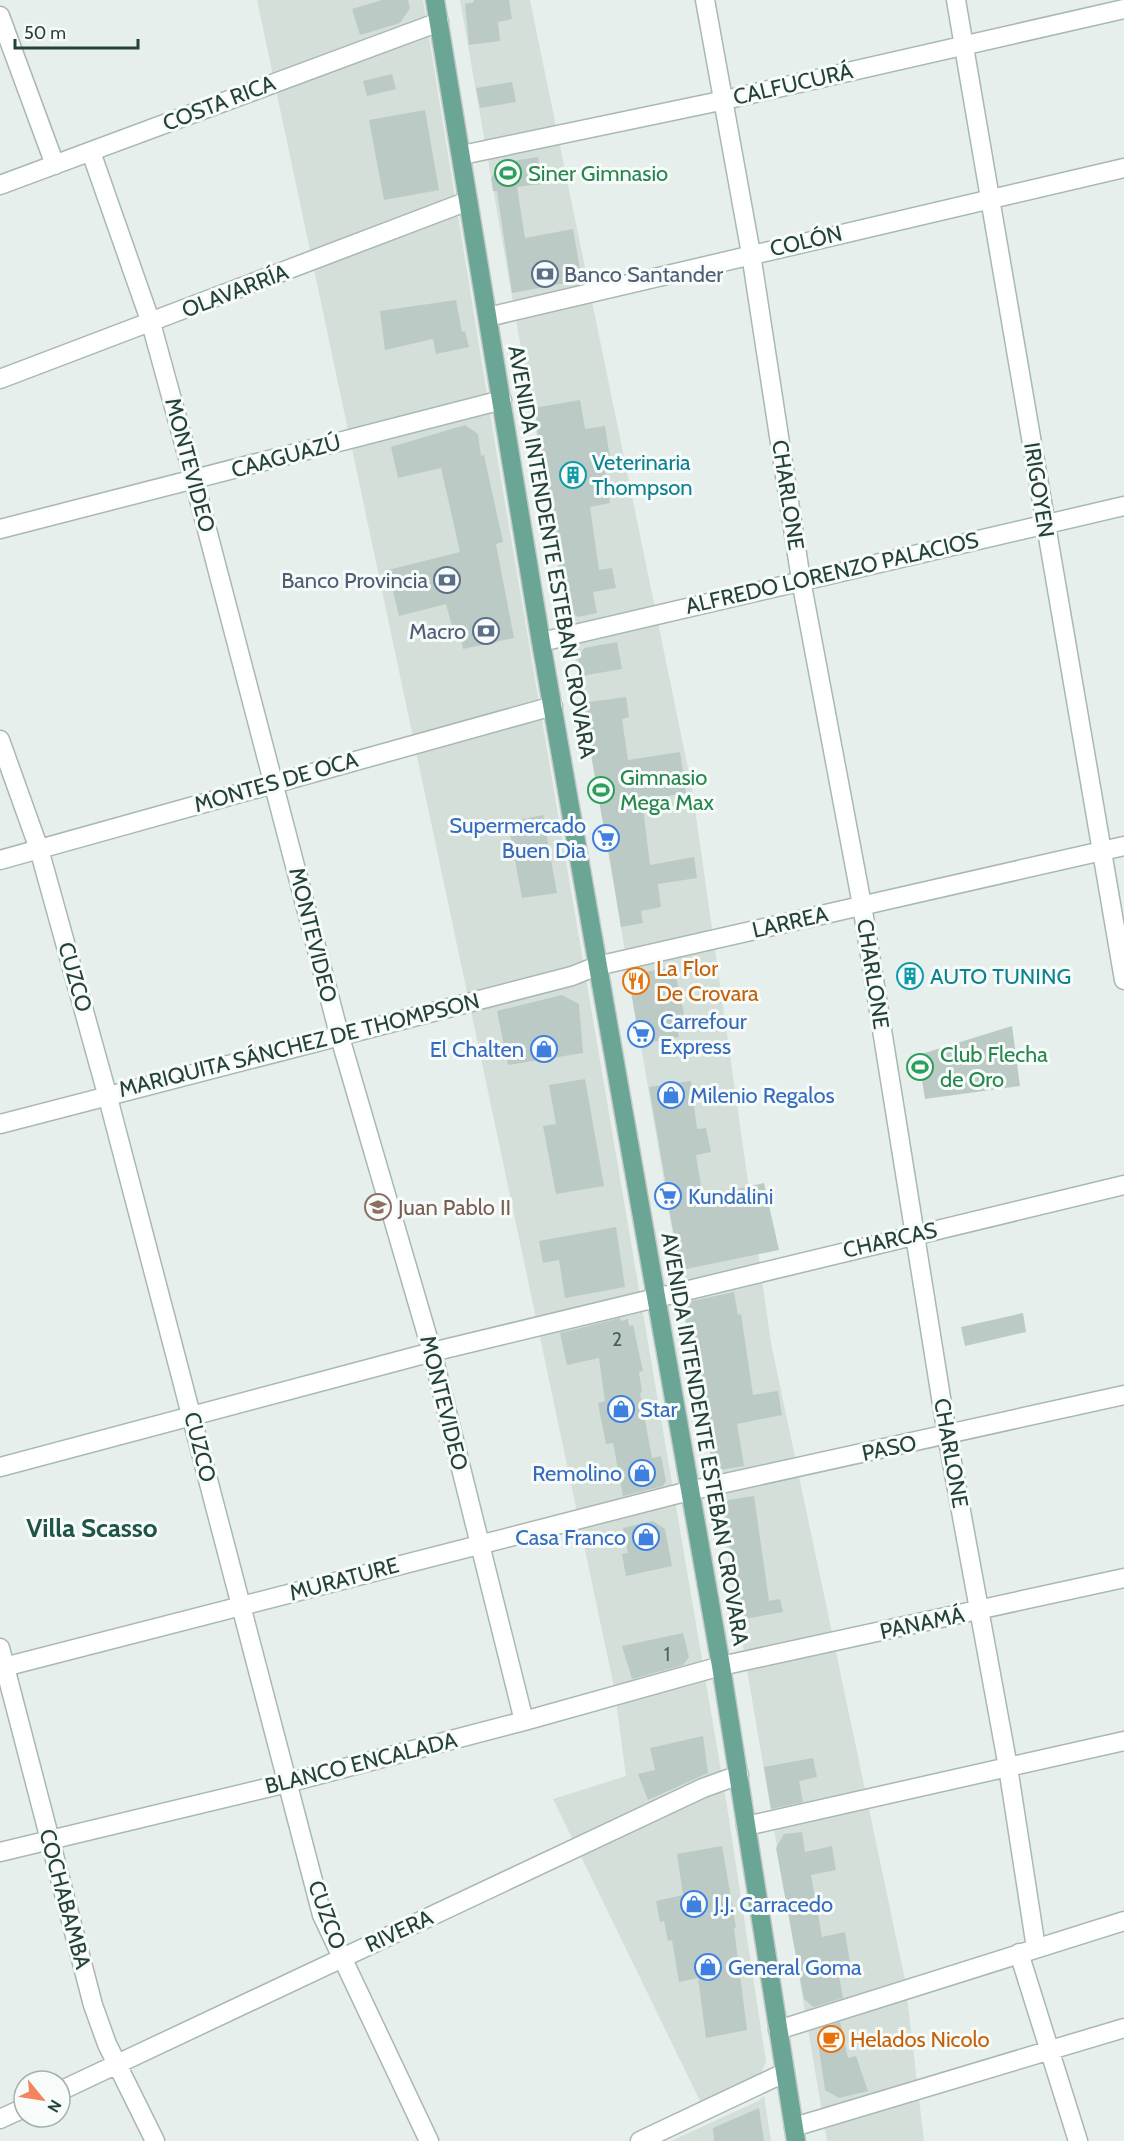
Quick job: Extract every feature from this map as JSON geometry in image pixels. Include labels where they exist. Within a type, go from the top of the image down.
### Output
[{"type":"main road","name":"AVENIDA INTENDENTE ESTEBAN CROVARA","points":[[435,0],[541,642],[721,1666],[795,2134]]},
{"type":"street","name":"CHARLONE","points":[[705,0],[725,100],[751,254],[801,580],[862,905],[947,1435],[1008,1767],[1028,1951],[1051,2051],[1078,2141]]},
{"type":"street","name":"IRIGOYEN","points":[[956,0],[1124,980]]},
{"type":"street","name":"CALFUCURÁ","points":[[462,155],[725,100],[1124,9]]},
{"type":"street","points":[[0,16],[55,165]]},
{"type":"street","name":"COSTA RICA","points":[[0,185],[439,22]]},
{"type":"street","name":"MONTEVIDEO","points":[[91,152],[151,323],[339,1034],[432,1352],[478,1544],[524,1721]]},
{"type":"street","name":"COLÓN","points":[[488,318],[751,254],[1124,168]]},
{"type":"street","name":"OLAVARRÍA","points":[[0,379],[468,201]]},
{"type":"street","name":"CAAGUAZÚ","points":[[0,529],[502,400]]},
{"type":"street","name":"ALFREDO LORENZO PALACIOS","points":[[541,642],[1124,506]]},
{"type":"street","name":"MONTES DE OCA","points":[[0,860],[553,706]]},
{"type":"street","name":"CUZCO","points":[[0,740],[39,849],[108,1094],[322,1915],[429,2141]]},
{"type":"street","name":"LARREA","points":[[597,966],[1124,846]]},
{"type":"street","name":"MARIQUITA SÁNCHEZ DE THOMPSON","points":[[0,1124],[339,1034],[572,976],[597,966]]},
{"type":"street","name":"CHARCAS","points":[[0,1467],[192,1414],[655,1296],[1124,1185]]},
{"type":"street","name":"PASO","points":[[689,1491],[1124,1395]]},
{"type":"street","name":"MURATURE","points":[[3,1668],[689,1491]]},
{"type":"street","name":"PANAMÁ","points":[[721,1666],[1124,1578]]},
{"type":"street","name":"COCHABAMBA","points":[[0,1648],[3,1668],[93,2005],[155,2141]]},
{"type":"street","name":"BLANCO ENCALADA","points":[[0,1852],[287,1783],[524,1721],[721,1666]]},
{"type":"street","points":[[746,1826],[1124,1742]]},
{"type":"street","name":"RIVERA","points":[[72,2085],[703,1788],[739,1775]]},
{"type":"street","points":[[778,2030],[1124,1921]]},
{"type":"street","points":[[795,2134],[1124,2028]]},
{"type":"street","points":[[639,2141],[784,2073]]},
{"type":"shaded area","points":[[257,0],[423,0],[497,456],[727,1806],[766,2062],[760,2076],[701,2103],[553,1799],[626,1776],[614,1687]]},
{"type":"shaded area","points":[[460,0],[530,0],[692,788],[771,1343],[905,1980],[924,2141],[827,2141],[567,610]]},
{"type":"shaded area","points":[[764,2096],[771,2141],[671,2141],[758,2101]]},
{"type":"building","points":[[382,0],[408,0],[410,8],[400,23],[360,35],[352,9]]},
{"type":"building","points":[[474,0],[509,0],[512,19],[498,22],[500,41],[469,45],[465,4],[474,2]]},
{"type":"building","points":[[392,74],[396,89],[367,96],[363,81]]},
{"type":"building","points":[[512,82],[516,102],[480,108],[476,88]]},
{"type":"building","points":[[425,110],[439,190],[384,200],[369,120]]},
{"type":"building","points":[[538,157],[542,184],[517,187],[525,238],[573,229],[582,280],[512,293],[497,191],[493,191],[491,178],[501,163]]},
{"type":"building","points":[[456,300],[462,332],[465,331],[469,347],[436,354],[433,339],[385,350],[380,311]]},
{"type":"building","points":[[580,400],[585,429],[605,426],[610,458],[603,459],[610,503],[590,507],[599,570],[612,568],[616,588],[593,592],[597,613],[578,617],[567,609],[563,598],[534,408]]},
{"type":"building","points":[[465,425],[478,434],[481,456],[484,455],[503,542],[496,544],[514,638],[463,649],[458,625],[452,626],[446,604],[399,616],[388,570],[460,552],[441,468],[398,478],[391,447]]},
{"type":"building","points":[[617,642],[622,669],[581,676],[578,658],[584,648]]},
{"type":"building","points":[[626,697],[629,717],[622,719],[628,760],[680,752],[686,793],[642,800],[650,865],[694,857],[697,878],[658,884],[661,907],[641,911],[643,923],[621,927],[608,848],[605,848],[604,829],[582,703]]},
{"type":"building","points":[[543,815],[557,893],[522,898],[508,822]]},
{"type":"building","points":[[674,967],[684,1014],[675,1016],[679,1037],[640,1044],[630,986],[639,973]]},
{"type":"building","points":[[562,995],[579,1004],[583,1053],[508,1065],[497,1011]]},
{"type":"building","points":[[1012,1026],[1020,1086],[925,1099],[918,1055]]},
{"type":"building","points":[[585,1079],[604,1186],[556,1194],[543,1126],[556,1124],[549,1085]]},
{"type":"building","points":[[691,1081],[697,1129],[706,1128],[711,1152],[696,1155],[703,1197],[764,1183],[779,1250],[681,1270],[664,1185],[666,1185],[649,1087]]},
{"type":"building","points":[[616,1227],[625,1287],[565,1298],[559,1260],[543,1263],[539,1241]]},
{"type":"building","points":[[734,1292],[738,1315],[741,1314],[753,1395],[778,1391],[782,1415],[737,1424],[744,1466],[720,1470],[712,1462],[684,1313],[692,1301]]},
{"type":"building","points":[[1023,1313],[1026,1332],[965,1346],[961,1327]]},
{"type":"building","points":[[620,1318],[621,1321],[628,1319],[629,1326],[633,1325],[643,1371],[639,1372],[642,1392],[640,1393],[652,1458],[661,1456],[666,1481],[663,1486],[623,1496],[613,1443],[606,1444],[598,1403],[605,1401],[599,1358],[567,1365],[560,1333]]},
{"type":"building","points":[[754,1496],[769,1601],[780,1599],[783,1612],[745,1619],[722,1512],[728,1500]]},
{"type":"building","points":[[653,1521],[665,1529],[672,1566],[626,1576],[622,1554],[628,1553],[623,1528]]},
{"type":"building","points":[[683,1633],[689,1657],[683,1665],[632,1679],[622,1646]]},
{"type":"building","points":[[703,1736],[708,1773],[648,1800],[638,1774],[655,1770],[650,1748]]},
{"type":"building","points":[[813,1758],[817,1777],[799,1781],[803,1802],[771,1809],[764,1767]]},
{"type":"building","points":[[802,1832],[805,1852],[832,1846],[836,1870],[811,1875],[822,1937],[845,1932],[852,1974],[839,1976],[843,1998],[813,2007],[804,1999],[776,1848],[784,1834]]},
{"type":"building","points":[[722,1846],[736,1927],[734,1928],[747,2030],[706,2038],[698,1978],[679,1982],[672,1940],[668,1941],[664,1921],[660,1922],[656,1901],[683,1895],[677,1854]]},
{"type":"building","points":[[840,2022],[848,2058],[856,2056],[868,2091],[839,2098],[825,2090],[817,2036],[824,2027]]},
{"type":"building","points":[[759,2108],[764,2141],[714,2141],[713,2128]]},
{"type":"place","name":"Siner Gimnasio","points":[[508,173]]},
{"type":"place","name":"Banco Santander","points":[[545,274]]},
{"type":"place","name":"Veterinaria Thompson","points":[[573,475]]},
{"type":"place","name":"Banco Provincia","points":[[447,580]]},
{"type":"place","name":"Macro","points":[[486,631]]},
{"type":"place","name":"Gimnasio Mega Max","points":[[601,790]]},
{"type":"place","name":"Supermercado Buen Dia","points":[[606,838]]},
{"type":"place","name":"AUTO TUNING","points":[[910,976]]},
{"type":"place","name":"La Flor De Crovara","points":[[636,981]]},
{"type":"place","name":"Carrefour Express","points":[[641,1034]]},
{"type":"place","name":"El Chalten","points":[[544,1049]]},
{"type":"place","name":"Club Flecha de Oro","points":[[920,1067]]},
{"type":"place","name":"Milenio Regalos","points":[[671,1095]]},
{"type":"place","name":"Kundalini","points":[[668,1196]]},
{"type":"place","name":"Juan Pablo II","points":[[378,1207]]},
{"type":"place","name":"Star","points":[[621,1409]]},
{"type":"place","name":"Remolino","points":[[642,1473]]},
{"type":"place","name":"Casa Franco","points":[[646,1537]]},
{"type":"place","name":"J.J. Carracedo","points":[[694,1904]]},
{"type":"place","name":"General Goma","points":[[708,1967]]},
{"type":"place","name":"Helados Nicolo","points":[[831,2039]]},
{"type":"district","name":"Villa Scasso","points":[[92,1528]]}]
